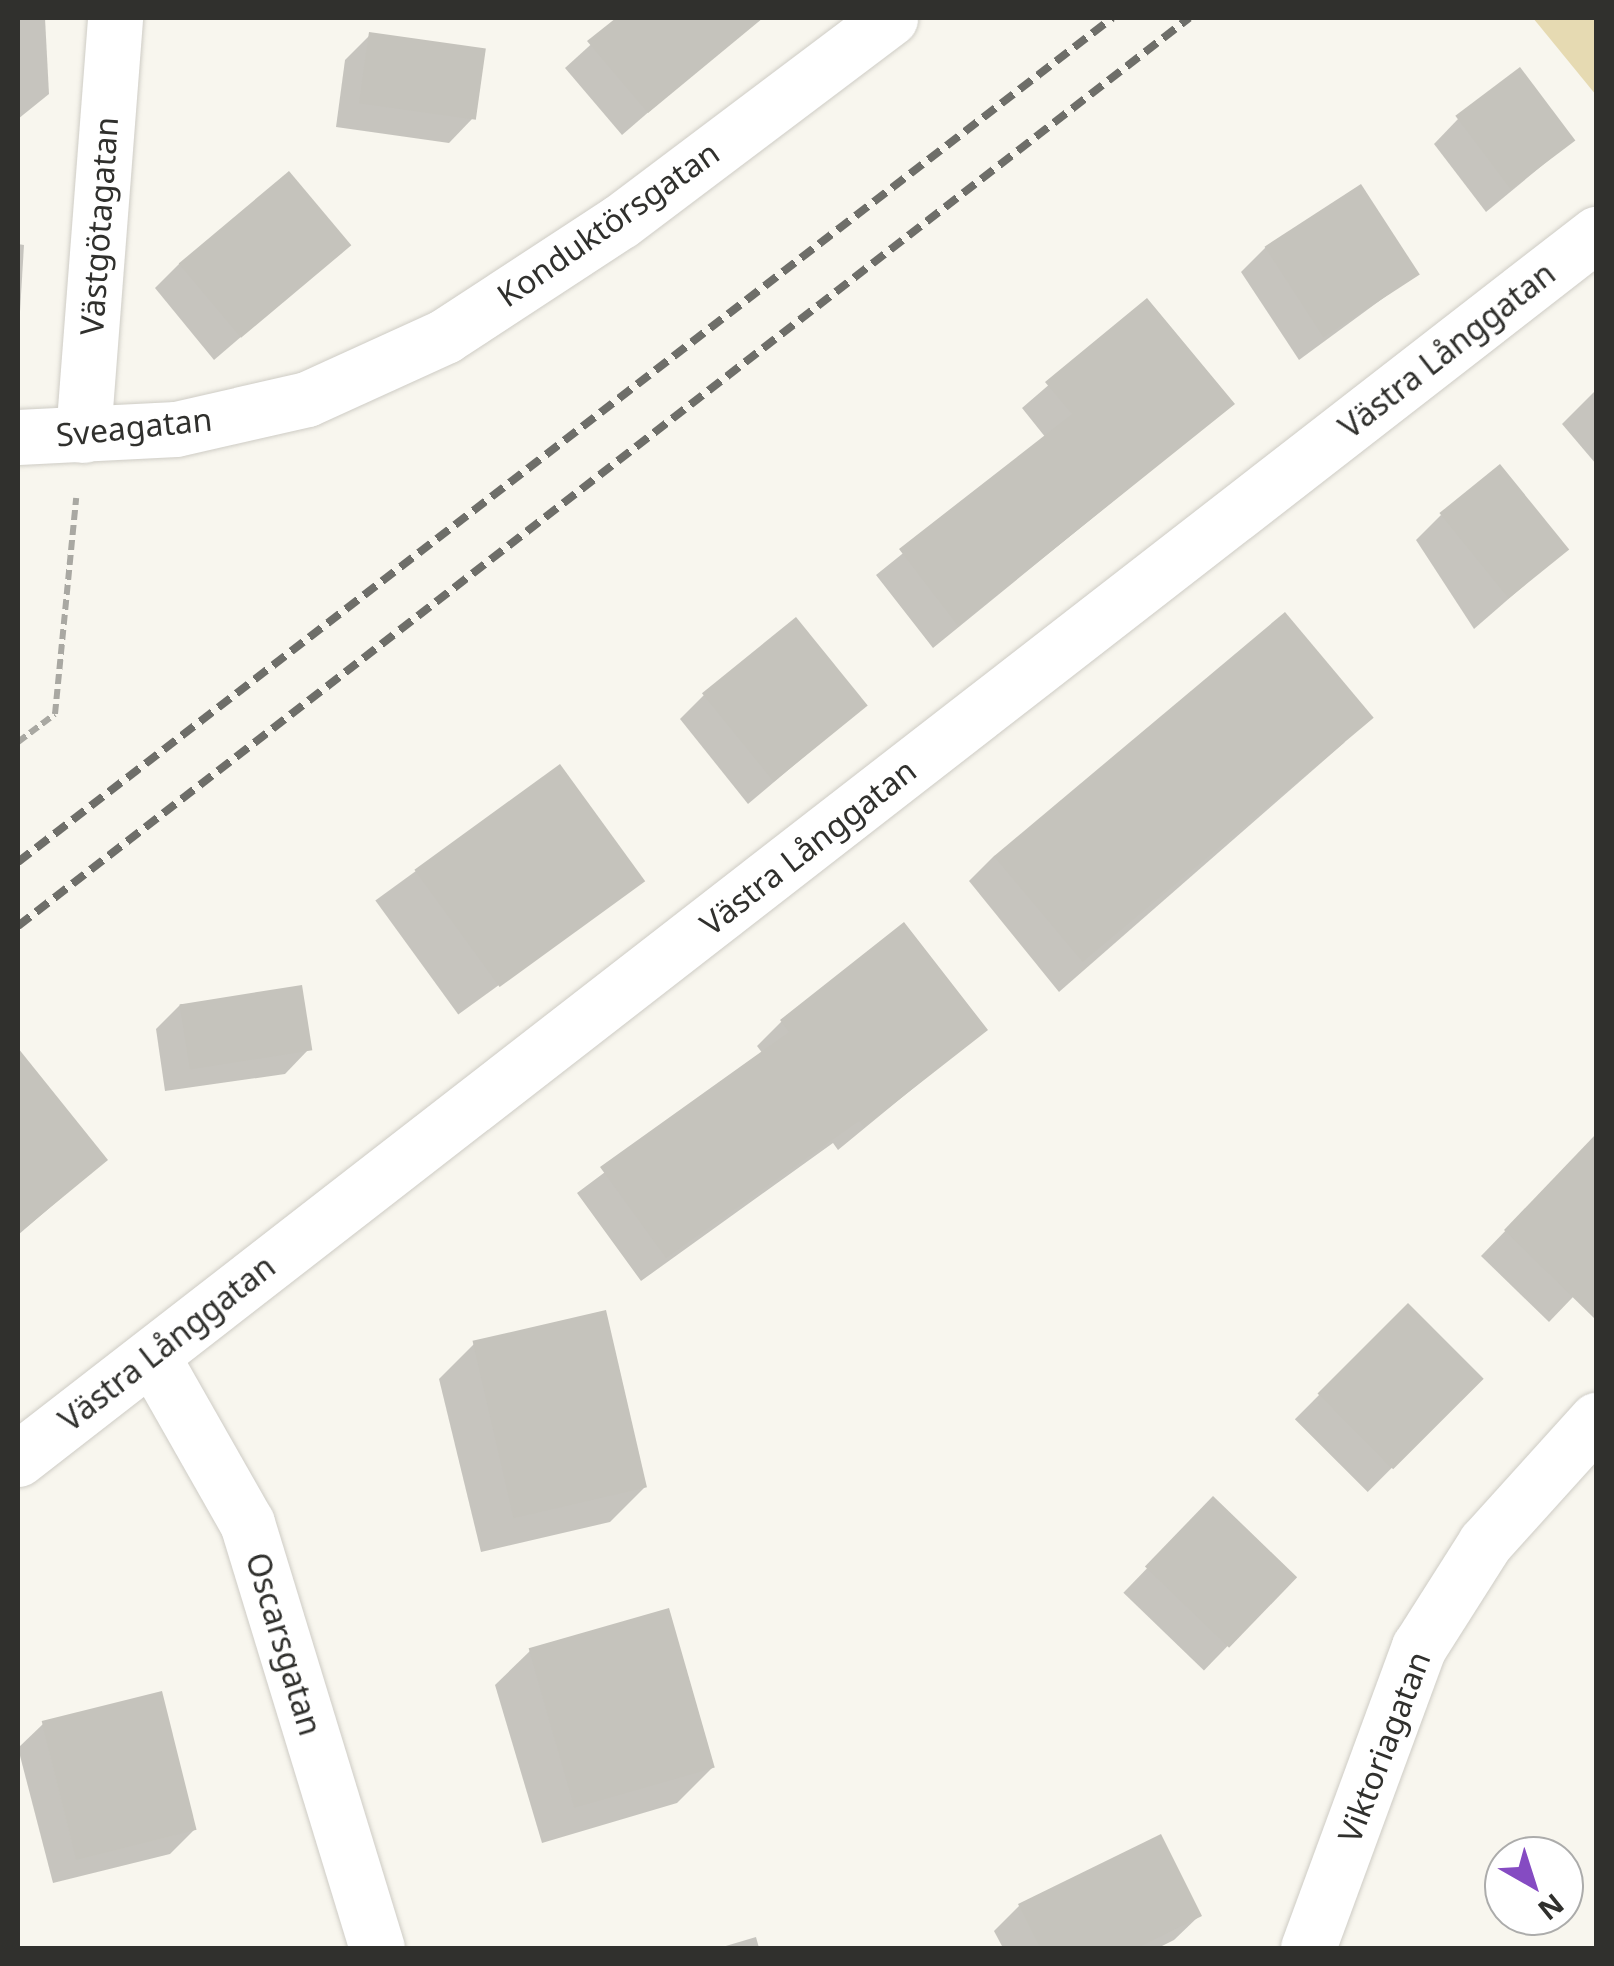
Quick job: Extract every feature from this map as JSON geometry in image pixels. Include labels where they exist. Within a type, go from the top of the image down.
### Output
[{"type":"street","name":"Västgötagatan","points":[[83,434],[116,18]]},
{"type":"street","name":"Konduktörsgatan","points":[[308,399],[445,336],[509,294],[890,18]]},
{"type":"street","name":"Västra Långgatan","points":[[18,1458],[1596,234]]},
{"type":"street","name":"Sveagatan","points":[[18,437],[176,430],[308,399]]},
{"type":"street","name":"Oscarsgatan","points":[[152,1356],[246,1523],[377,1948]]},
{"type":"street","name":"Viktoriagatan","points":[[1308,1948],[1419,1648],[1485,1542],[1596,1420]]},
{"type":"path","points":[[18,742],[55,714],[83,434]]},
{"type":"shaded area","points":[[1533,18],[1596,18],[1596,95]]},
{"type":"building","points":[[616,18],[763,18],[648,113],[587,41]]},
{"type":"building","points":[[369,32],[486,48],[476,120],[359,103]]},
{"type":"building","points":[[1520,67],[1575,140],[1511,189],[1455,116]]},
{"type":"building","points":[[289,171],[351,245],[241,338],[179,264]]},
{"type":"building","points":[[1361,184],[1420,275],[1323,337],[1265,247]]},
{"type":"building","points":[[1147,298],[1235,404],[958,626],[899,549],[1072,414],[1045,382]]},
{"type":"building","points":[[1500,464],[1569,549],[1509,599],[1439,513]]},
{"type":"building","points":[[1285,612],[1374,718],[1083,962],[994,856]]},
{"type":"building","points":[[796,617],[868,706],[774,782],[702,693]]},
{"type":"building","points":[[560,764],[645,881],[500,987],[414,870]]},
{"type":"building","points":[[904,922],[988,1030],[864,1127],[859,1121],[666,1258],[600,1167],[789,1032],[780,1020]]},
{"type":"building","points":[[302,985],[312,1050],[190,1070],[180,1004]]},
{"type":"building","points":[[18,1048],[108,1160],[18,1234]]},
{"type":"building","points":[[1596,1134],[1596,1320],[1504,1230]]},
{"type":"building","points":[[1408,1303],[1484,1379],[1393,1469],[1317,1394]]},
{"type":"building","points":[[606,1310],[647,1487],[513,1518],[473,1341]]},
{"type":"building","points":[[1213,1496],[1297,1577],[1229,1648],[1145,1566]]},
{"type":"building","points":[[669,1608],[715,1768],[574,1808],[529,1648]]},
{"type":"building","points":[[162,1691],[197,1830],[76,1860],[42,1721]]},
{"type":"building","points":[[1161,1834],[1202,1916],[1137,1948],[1040,1948],[1018,1904]]},
{"type":"railway","points":[[18,862],[1112,18]]},
{"type":"railway","points":[[18,926],[1189,18]]}]
